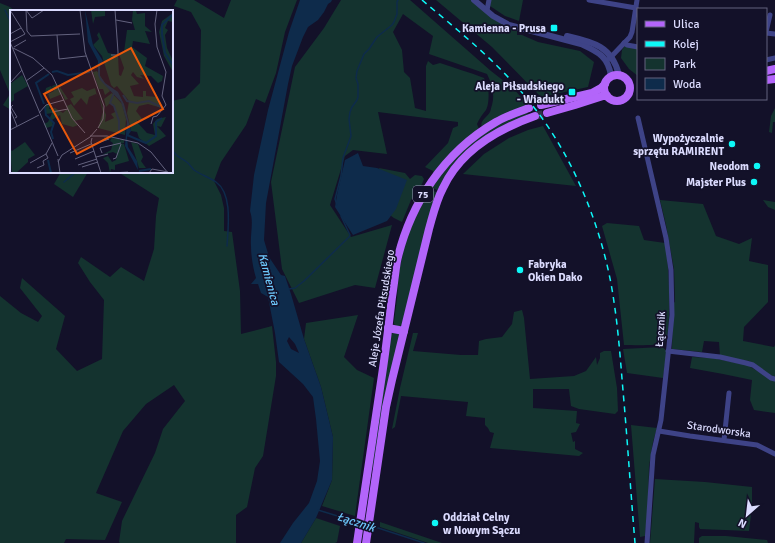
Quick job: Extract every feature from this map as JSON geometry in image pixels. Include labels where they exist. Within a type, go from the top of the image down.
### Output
[{"type":"main road","points":[[541,105],[592,93],[601,88],[607,79],[615,76],[624,77],[628,81],[637,84]]},
{"type":"main road","points":[[628,81],[630,88],[628,96]]},
{"type":"main road","points":[[604,84],[604,89],[607,96],[611,100],[619,101],[637,92]]},
{"type":"main road","points":[[547,113],[607,96]]},
{"type":"main road","name":"Aleje Józefa Piłsudskiego","points":[[357,543],[397,262],[402,243],[412,217],[428,187],[443,166],[456,153],[482,131],[504,118],[530,108]]},
{"type":"main road","name":"Aleje Józefa Piłsudskiego","points":[[367,539],[386,407],[435,206],[440,193],[446,180],[452,172],[463,159],[478,146],[510,126],[535,116]]},
{"type":"main road","points":[[388,328],[404,331]]},
{"type":"street","points":[[474,0],[493,16],[509,25],[581,44],[609,58]]},
{"type":"street","points":[[487,10],[489,0]]},
{"type":"street","points":[[590,0],[636,8]]},
{"type":"street","points":[[609,58],[630,37],[637,17],[637,0]]},
{"type":"street","points":[[767,28],[770,15]]},
{"type":"street","points":[[624,43],[637,47]]},
{"type":"street","points":[[609,58],[610,67],[615,76]]},
{"type":"street","name":"Łącznik","points":[[638,118],[666,238],[671,270],[672,315],[659,431],[653,455],[647,543]]},
{"type":"street","points":[[668,351],[720,357],[746,363],[753,365],[775,380]]},
{"type":"street","points":[[724,440],[729,393]]},
{"type":"street","name":"Starodworska","points":[[659,431],[757,445],[775,454]]},
{"type":"green space","points":[[177,0],[194,0],[224,18],[231,0],[297,0],[285,32],[276,73],[265,103],[256,99],[246,125],[221,162],[214,181],[221,195],[224,208],[224,231],[232,232],[240,291],[241,334],[272,326],[276,362],[276,376],[263,456],[255,468],[247,507],[236,515],[236,543],[119,542],[122,521],[155,453],[163,429],[185,401],[174,385],[146,404],[123,431],[96,493],[122,502],[105,540],[66,539],[64,543],[0,543],[0,296],[21,313],[38,322],[42,316],[20,288],[22,278],[65,316],[56,349],[77,371],[102,359],[104,300],[78,263],[81,257],[110,277],[121,267],[144,281],[154,249],[156,216],[159,198],[120,173],[173,173],[173,101],[185,98],[200,83],[201,30],[191,12],[174,6]]},
{"type":"green space","points":[[341,0],[410,0],[491,71],[513,88],[527,104],[524,107],[482,128],[481,125],[490,112],[493,101],[492,89],[487,74],[429,54],[433,36],[403,14],[393,32],[402,50],[404,72],[410,78],[415,108],[426,111],[426,66],[428,61],[433,65],[440,63],[484,78],[488,86],[487,108],[477,124],[479,129],[433,174],[433,171],[425,167],[448,143],[453,128],[458,126],[458,122],[378,112],[387,154],[353,150],[345,156],[330,205],[351,237],[392,225],[375,288],[355,285],[299,303],[282,269],[271,182],[295,67],[324,28]]},
{"type":"green space","points":[[436,0],[471,0],[495,20],[517,30],[517,35],[522,35],[538,42],[580,51],[594,62],[588,87],[541,97],[492,47]]},
{"type":"green space","points":[[491,0],[523,0],[519,21],[505,16],[490,6]]},
{"type":"green space","points":[[0,3],[14,10],[10,10],[10,94],[0,70]]},
{"type":"green space","points":[[625,46],[637,49],[637,75],[629,69],[621,58],[622,50]]},
{"type":"green space","points":[[10,94],[10,109],[3,105]]},
{"type":"green space","points":[[775,108],[775,122],[773,122],[772,133],[769,132],[771,116]]},
{"type":"green space","points":[[526,113],[529,114],[487,136],[439,191],[431,187],[443,170],[463,150],[496,125]]},
{"type":"green space","points":[[543,126],[576,186],[463,174],[484,154],[509,138],[528,130]]},
{"type":"green space","points":[[379,168],[405,173],[410,179],[415,175],[422,176],[424,179],[411,200],[402,222],[387,213],[386,192]]},
{"type":"green space","points":[[60,173],[87,173],[73,197],[54,184]]},
{"type":"green space","points":[[429,189],[438,193],[402,325],[397,326],[394,324],[394,321],[399,271],[408,232]]},
{"type":"green space","points":[[660,200],[703,204],[716,236],[739,244],[752,238],[749,261],[768,265],[768,302],[744,327],[743,341],[774,347],[775,345],[775,377],[766,373],[749,361],[720,356],[719,342],[704,341],[702,352],[672,349],[673,303],[675,302],[674,269]]},
{"type":"green space","points":[[763,200],[775,202],[775,210],[768,207]]},
{"type":"green space","points":[[607,223],[639,226],[644,240],[665,243],[668,265],[669,317],[667,338],[664,343],[651,345],[624,345],[617,279],[602,226]]},
{"type":"green space","points":[[522,310],[530,379],[574,376],[586,371],[596,357],[597,365],[600,358],[600,353],[604,351],[611,351],[617,388],[618,411],[615,414],[579,409],[571,406],[569,389],[533,389],[533,408],[577,411],[576,423],[580,424],[576,432],[571,433],[573,442],[575,441],[575,449],[583,453],[579,456],[490,448],[494,433],[490,432],[485,425],[485,418],[466,416],[468,402],[401,396],[395,427],[392,429],[413,333],[418,333],[413,351],[478,355],[479,341],[502,337],[512,324],[514,312]]},
{"type":"green space","points":[[358,315],[344,357],[357,370],[374,378],[355,516],[322,506],[332,480],[333,437],[321,387],[304,339],[306,323]]},
{"type":"green space","points":[[398,333],[400,335],[373,469],[372,467],[391,334]]},
{"type":"green space","points":[[662,347],[667,351],[663,378],[627,373],[623,349]]},
{"type":"green space","points":[[692,357],[712,358],[747,365],[775,381],[775,413],[754,410],[750,400],[752,380],[690,368]]},
{"type":"green space","points":[[631,425],[657,428],[649,466],[648,506],[645,536],[640,537]]},
{"type":"green space","points":[[655,479],[752,487],[752,507],[749,531],[700,529],[699,523],[695,522],[694,543],[650,543]]},
{"type":"green space","points":[[316,518],[340,526],[337,542],[301,543]]},
{"type":"green space","points":[[380,522],[442,543],[428,543],[380,527]]},
{"type":"green space","points":[[702,536],[726,536],[767,540],[768,543],[699,543],[699,538]]},
{"type":"water","name":"Kamienica","points":[[300,0],[332,0],[318,20],[308,27],[292,66],[266,203],[264,240],[269,257],[281,275],[285,276],[304,339],[321,387],[333,437],[332,480],[316,518],[301,543],[280,543],[293,523],[309,503],[317,481],[320,461],[313,397],[303,384],[279,362],[268,297],[261,293],[258,284],[251,284],[256,278],[251,254],[252,219],[250,211],[254,175],[268,110],[289,32]],"holes":[[[289,337],[295,344],[299,353],[291,349],[287,341]]]},
{"type":"water","points":[[358,153],[363,166],[377,168],[407,180],[396,209],[387,221],[353,235],[335,207],[345,160]]},
{"type":"waterway","points":[[337,205],[335,199],[341,176],[343,158],[351,136],[349,119],[350,112],[358,97],[358,84],[356,78],[357,71],[364,54],[377,37],[394,22],[397,14],[398,0]]},
{"type":"waterway","points":[[5,10],[10,21]]},
{"type":"waterway","points":[[173,151],[194,170],[213,180],[221,187],[225,195],[228,212],[227,246]]},
{"type":"waterway","points":[[64,182],[75,173]]},
{"type":"waterway","points":[[289,289],[295,288],[304,281],[349,237],[350,235],[341,216]]},
{"type":"waterway","name":"Łącznik","points":[[318,510],[357,522]]},
{"type":"waterway","name":"Łącznik","points":[[372,526],[424,543]]},
{"type":"tunnel","points":[[535,116],[547,113]]},
{"type":"railway","points":[[422,0],[467,38],[524,94],[551,131],[564,153],[587,202],[604,252],[614,302],[620,352],[635,543]]},
{"type":"place","name":"Kamienna - Prusa","points":[[554,28]]},
{"type":"place","name":"Aleja Piłsudskiego - Wiadukt","points":[[572,92]]},
{"type":"place","name":"Wypożyczalnie sprzętu RAMIRENT","points":[[732,144]]},
{"type":"place","name":"Neodom","points":[[757,166]]},
{"type":"place","name":"Majster Plus","points":[[754,182]]},
{"type":"place","name":"Fabryka Okien Dako","points":[[520,270]]},
{"type":"place","name":"Oddział Celny w Nowym Sączu","points":[[435,523]]}]
